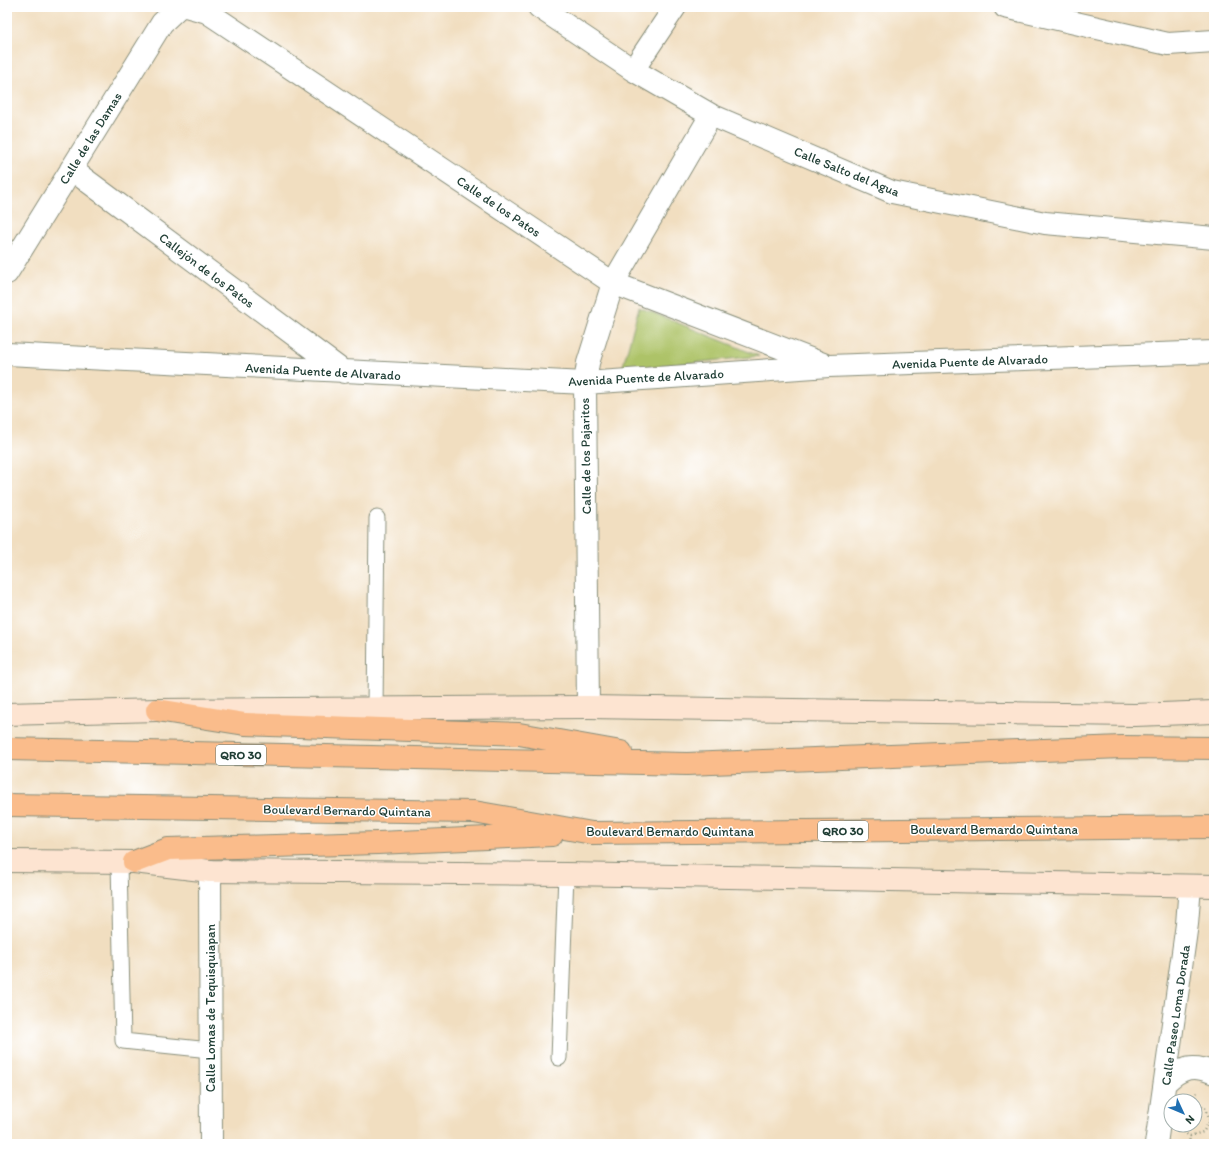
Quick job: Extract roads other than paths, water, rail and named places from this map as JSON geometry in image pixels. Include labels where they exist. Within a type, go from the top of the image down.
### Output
[{"type":"highway","points":[[157,710],[245,724],[519,734],[687,764]]},
{"type":"highway","name":"QRO 30","points":[[7,749],[687,764],[1114,748],[1214,748]]},
{"type":"highway","name":"Boulevard Bernardo Quintana","points":[[7,805],[474,812],[592,833],[1214,827]]},
{"type":"highway","points":[[127,862],[168,849],[386,842],[592,833]]},
{"type":"main road","points":[[7,714],[157,710],[588,707],[1135,715],[1214,712]]},
{"type":"main road","points":[[7,861],[127,862],[210,871],[566,874],[1214,886]]},
{"type":"street","name":"Calle de las Damas","points":[[7,273],[162,23],[179,7]]},
{"type":"street","name":"Calle de los Patos","points":[[189,7],[207,12],[613,283],[830,366]]},
{"type":"street","name":"Calle Salto del Agua","points":[[539,7],[633,70],[711,115],[892,192],[1045,223],[1214,238]]},
{"type":"street","points":[[633,70],[676,7]]},
{"type":"street","points":[[1005,7],[1168,44],[1214,41]]},
{"type":"street","name":"Calle de los Pajaritos","points":[[588,707],[584,383],[588,364],[613,283],[711,115]]},
{"type":"street","name":"Callejón de los Patos","points":[[71,169],[344,372]]},
{"type":"street","name":"Avenida Puente de Alvarado","points":[[7,354],[584,383],[830,366],[1214,352]]},
{"type":"street","name":"Calle Lomas de Tequisquiapan","points":[[210,871],[211,1144]]},
{"type":"street","name":"Calle Paseo Loma Dorada","points":[[1156,1144],[1166,1082],[1187,924],[1190,886]]},
{"type":"street","points":[[1166,1082],[1176,1072],[1190,1067],[1204,1068],[1214,1073]]},
{"type":"lane","points":[[375,708],[377,518]]},
{"type":"lane","points":[[127,862],[123,1041],[210,1050]]},
{"type":"lane","points":[[559,1058],[566,874]]}]
